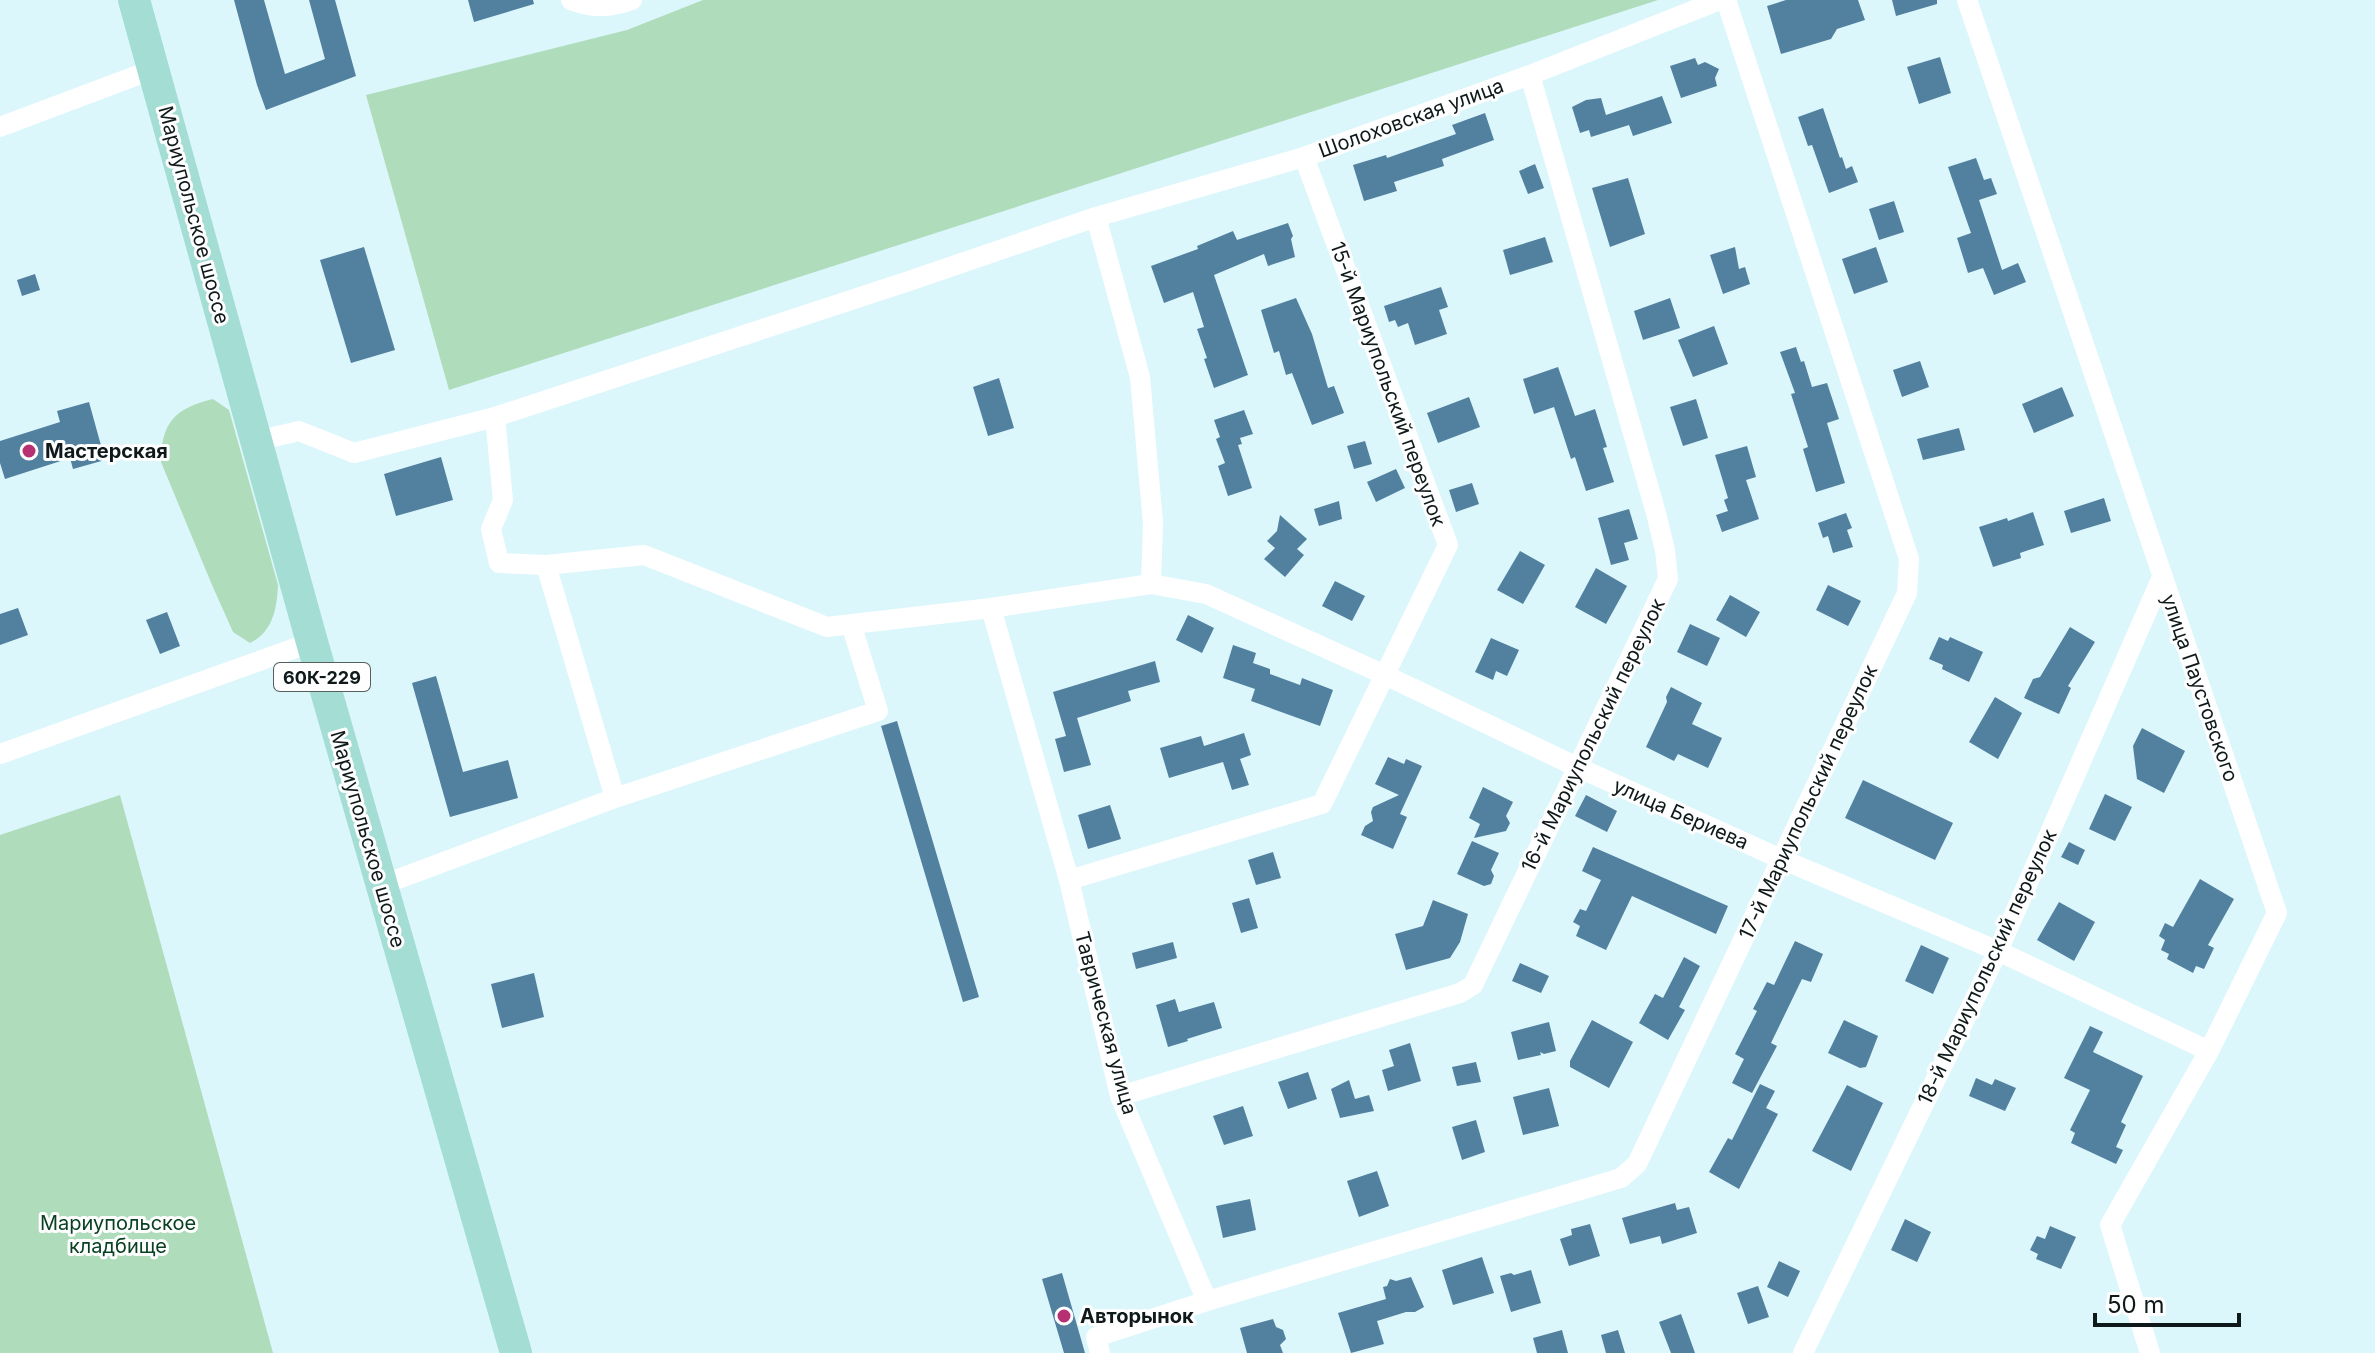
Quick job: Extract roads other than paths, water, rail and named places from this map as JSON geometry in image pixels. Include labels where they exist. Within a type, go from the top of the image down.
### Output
[{"type":"main road","name":"Мариупольское шоссе","points":[[134,0],[312,642],[516,1353]]},
{"type":"street","points":[[571,0],[602,8],[625,3]]},
{"type":"street","name":"Шолоховская улица","points":[[256,441],[299,431],[354,453],[495,417],[1096,217],[1304,157],[1530,75],[1723,0]]},
{"type":"street","name":"17-й Мариупольский переулок","points":[[1207,1301],[1621,1178],[1637,1164],[1907,593],[1909,559],[1723,0]]},
{"type":"street","name":"улица Паустовского","points":[[1967,0],[2277,913],[2209,1051],[2110,1225],[2150,1353]]},
{"type":"street","points":[[0,127],[154,69]]},
{"type":"street","name":"16-й Мариупольский переулок","points":[[1120,1096],[1460,993],[1473,985],[1668,579],[1656,513],[1530,75]]},
{"type":"street","name":"15-й Мариупольский переулок","points":[[1069,880],[1322,804],[1448,545],[1304,157]]},
{"type":"street","points":[[1096,217],[1140,377],[1153,523],[1151,584]]},
{"type":"street","name":"улица Бериева","points":[[495,417],[503,500],[491,529],[499,563],[546,565],[644,555],[827,627],[991,608],[1151,584],[1206,594],[1577,767],[1781,859],[1998,951],[2209,1051]]},
{"type":"street","points":[[546,565],[615,798]]},
{"type":"street","name":"18-й Мариупольский переулок","points":[[1803,1353],[1998,951],[2162,577]]},
{"type":"street","name":"Таврическая улица","points":[[991,608],[1069,880],[1120,1096],[1207,1301]]},
{"type":"street","points":[[382,885],[615,798],[878,711],[851,624]]},
{"type":"street","points":[[0,754],[312,642]]},
{"type":"street","points":[[1100,1353],[1096,1337],[1207,1301]]},
{"type":"place","name":"Мастерская","points":[[29,451]]},
{"type":"place","name":"Авторынок","points":[[1064,1316]]},
{"type":"park label","name":"Мариупольское кладбище","points":[[118,1234]]}]
